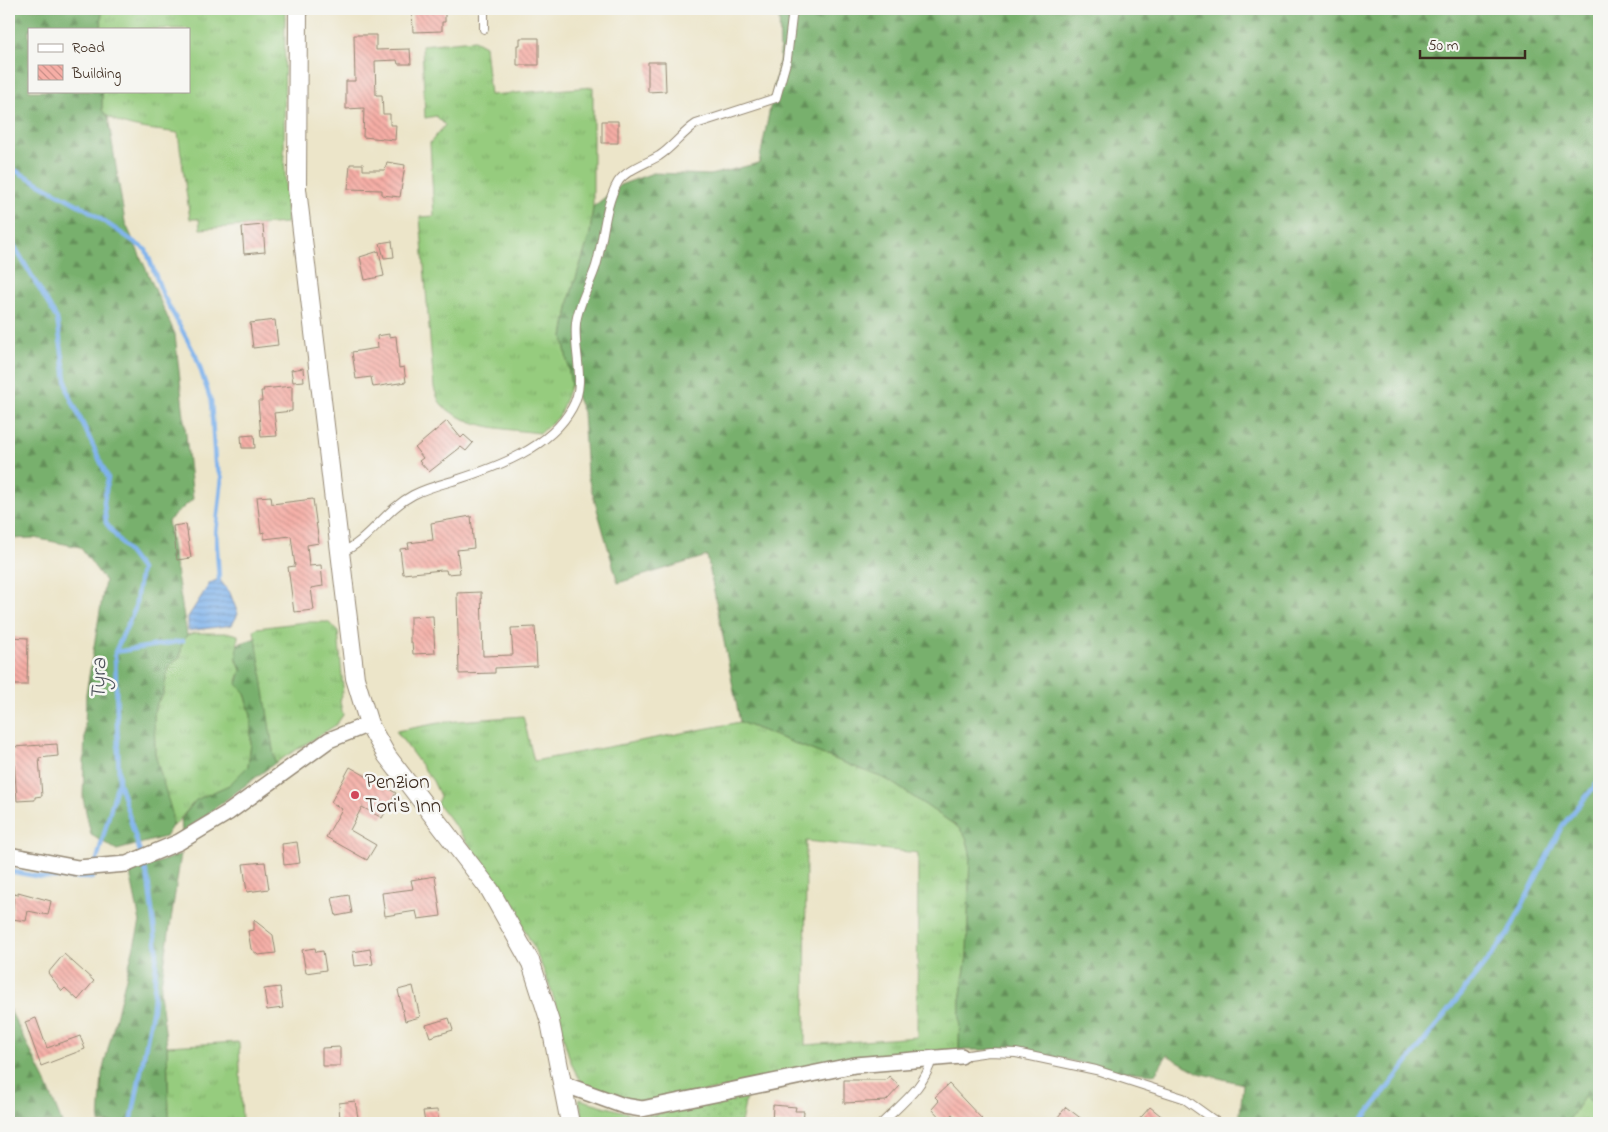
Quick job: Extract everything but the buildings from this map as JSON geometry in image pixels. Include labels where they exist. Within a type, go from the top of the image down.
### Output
[{"type":"street","points":[[298,9],[297,189],[355,678],[368,724],[386,756],[490,890],[531,963],[550,1022],[570,1123]]},
{"type":"street","points":[[9,855],[78,868],[127,864],[179,842],[229,812],[329,740],[368,724]]},
{"type":"street","points":[[563,1084],[624,1106],[642,1109],[855,1065],[961,1056]]},
{"type":"lane","points":[[484,9],[484,29]]},
{"type":"lane","points":[[340,553],[356,547],[398,504],[414,494],[490,468],[535,445],[555,430],[572,408],[581,385],[576,354],[576,322],[595,268],[610,204],[619,181],[673,146],[686,131],[696,124],[776,98],[787,59],[792,9]]},
{"type":"lane","points":[[961,1056],[988,1052],[1016,1053],[1096,1070],[1183,1098],[1218,1123]]},
{"type":"lane","points":[[882,1123],[921,1084],[929,1072],[932,1058]]},
{"type":"green space","points":[[9,9],[102,9],[101,28],[28,28],[28,92],[102,92],[102,110],[108,117],[125,222],[175,334],[193,499],[168,521],[187,635],[182,643],[180,657],[168,667],[163,695],[156,704],[154,712],[155,754],[172,813],[172,826],[165,837],[117,850],[91,835],[83,798],[86,694],[105,581],[80,547],[34,538],[9,539]]},
{"type":"green space","points":[[102,9],[285,9],[284,151],[287,223],[200,229],[199,219],[190,219],[178,133],[127,125],[109,117],[102,111],[102,92],[190,92],[190,28],[101,28]]},
{"type":"green space","points":[[779,9],[1599,9],[1599,1094],[1593,1102],[1584,1097],[1567,1123],[1239,1123],[1243,1084],[1199,1073],[1167,1055],[1155,1074],[1116,1071],[1023,1050],[959,1050],[960,1001],[967,956],[970,852],[966,837],[958,827],[888,780],[740,722],[707,556],[618,583],[587,474],[583,412],[571,384],[563,337],[570,297],[590,234],[593,207],[620,185],[653,173],[710,175],[759,163],[780,58]]},
{"type":"green space","points":[[474,40],[485,46],[490,95],[593,87],[593,207],[590,234],[570,297],[563,336],[571,384],[559,417],[540,433],[502,429],[464,419],[442,405],[434,388],[420,217],[434,216],[430,143],[445,125],[436,116],[425,118],[422,45]]},
{"type":"green space","points":[[305,622],[328,622],[338,631],[343,687],[340,702],[343,715],[336,725],[275,763],[254,631],[257,628]]},
{"type":"green space","points":[[195,633],[230,633],[238,635],[237,661],[241,670],[237,681],[245,693],[251,715],[251,744],[248,766],[229,785],[196,800],[173,827],[155,754],[154,712],[156,704],[163,695],[168,667],[180,657],[182,643],[187,635]]},
{"type":"green space","points":[[256,638],[275,763],[182,833],[181,819],[196,800],[229,785],[248,766],[251,744],[251,715],[245,693],[237,684],[241,670],[237,651],[238,644]]},
{"type":"green space","points":[[523,716],[534,761],[740,722],[888,780],[958,827],[966,837],[970,852],[967,956],[960,1001],[959,1050],[646,1101],[614,1096],[590,1088],[578,1077],[573,1067],[565,1044],[554,999],[533,946],[519,920],[489,872],[437,803],[440,796],[433,781],[396,731],[445,722]],"holes":[[[806,841],[918,853],[917,1037],[805,1045]]]},
{"type":"green space","points":[[181,854],[160,992],[167,1046],[169,1117],[180,1123],[99,1123],[102,1073],[140,922],[130,873]]},
{"type":"green space","points":[[9,1008],[45,1080],[62,1123],[10,1123]]},
{"type":"green space","points":[[239,1042],[242,1123],[180,1123],[169,1117],[167,1046]]},
{"type":"green space","points":[[747,1093],[741,1123],[646,1123],[658,1114]]},
{"type":"green space","points":[[1599,1094],[1599,1123],[1567,1123],[1584,1097],[1593,1102]]},
{"type":"green space","points":[[579,1099],[639,1116],[658,1114],[646,1123],[584,1123]]},
{"type":"water","points":[[219,579],[230,593],[238,614],[232,625],[188,631],[188,617],[210,583]]},
{"type":"waterway","points":[[9,167],[86,209],[146,250],[163,295],[196,356],[211,401],[215,463],[222,478],[216,533],[219,579]]},
{"type":"waterway","name":"Tyra","points":[[9,237],[57,319],[68,392],[108,478],[104,502],[106,523],[141,569],[135,609],[115,652],[119,782],[148,879],[157,949],[153,1008],[131,1123]]},
{"type":"waterway","points":[[115,652],[183,641]]},
{"type":"waterway","points":[[1360,1123],[1508,934],[1562,826],[1599,781]]},
{"type":"waterway","points":[[9,871],[41,877],[92,878],[118,782]]},
{"type":"place","name":"Penzion Tori's Inn","points":[[355,795]]}]
